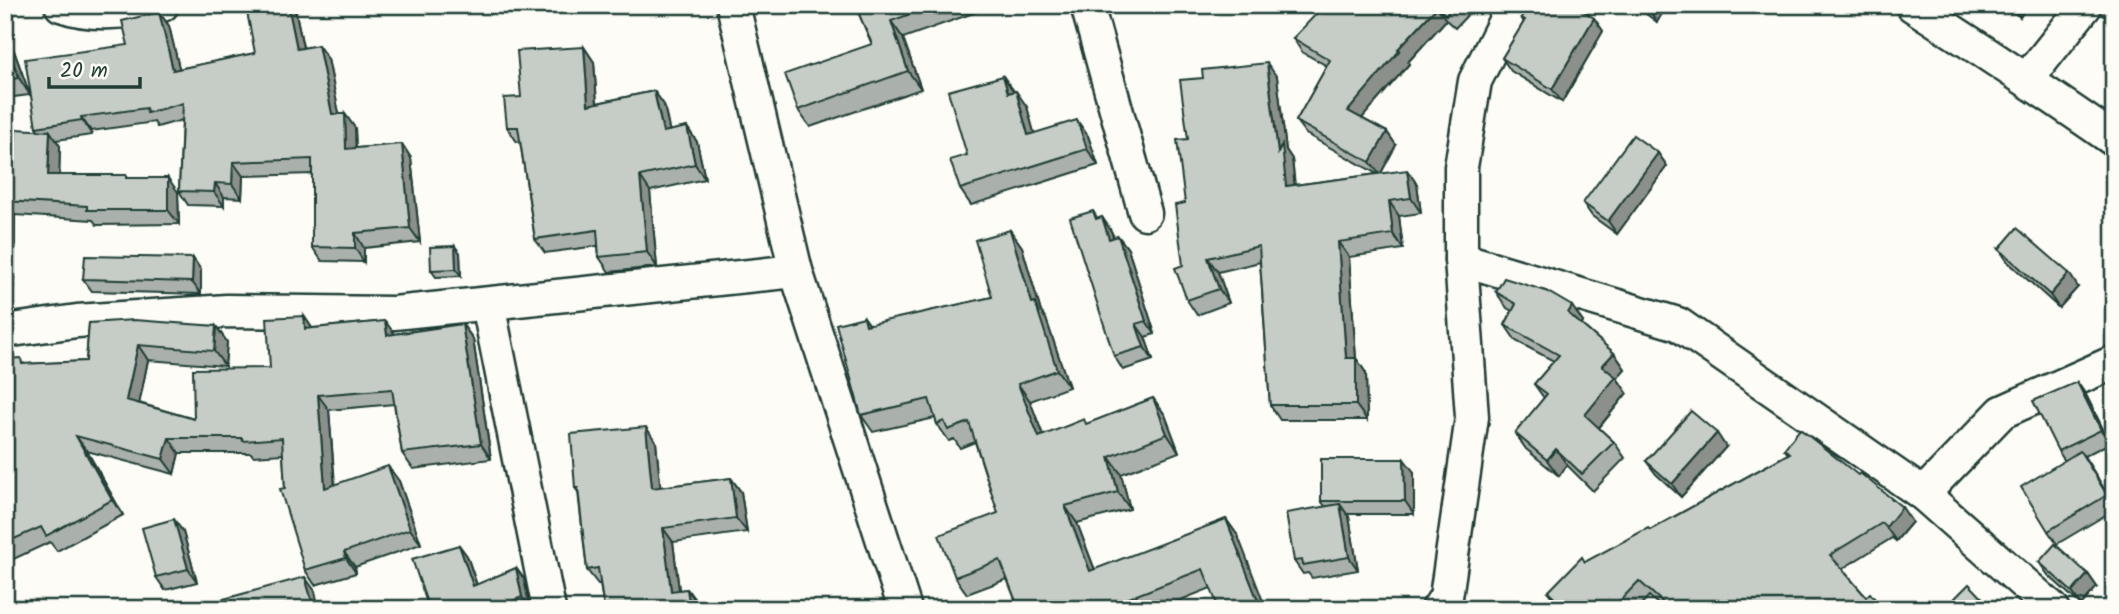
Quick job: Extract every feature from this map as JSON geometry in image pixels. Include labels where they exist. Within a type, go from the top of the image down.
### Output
[{"type":"street","points":[[61,5],[81,12],[130,11],[162,5]]},
{"type":"street","points":[[733,5],[796,271],[905,609]]},
{"type":"street","points":[[1087,5],[1145,213]]},
{"type":"street","points":[[1448,605],[1472,417],[1461,259],[1461,167],[1475,81],[1513,5]]},
{"type":"street","points":[[1912,5],[1993,60],[2027,79],[2114,140]]},
{"type":"street","points":[[2027,79],[2086,5]]},
{"type":"street","points":[[1461,259],[1678,324],[1923,494],[2053,609]]},
{"type":"street","points":[[5,331],[77,321],[227,311],[394,313],[796,271]]},
{"type":"street","points":[[488,304],[549,609]]},
{"type":"street","points":[[1923,494],[2003,412],[2114,362]]},
{"type":"building","points":[[288,5],[297,49],[318,45],[332,114],[345,114],[346,149],[402,144],[410,228],[355,233],[355,248],[312,247],[312,159],[233,162],[232,184],[215,183],[214,192],[179,191],[183,103],[147,113],[146,108],[81,117],[82,120],[36,127],[25,59],[128,45],[122,21],[159,12],[173,70],[255,53],[246,7]]},
{"type":"building","points":[[855,5],[935,5],[891,21],[908,71],[798,110],[785,74],[872,44]]},
{"type":"building","points":[[1325,5],[1354,5],[1359,8],[1362,5],[1455,5],[1446,15],[1437,7],[1398,49],[1400,50],[1348,111],[1387,132],[1370,162],[1296,121],[1330,60],[1293,38]]},
{"type":"building","points":[[1529,5],[1574,5],[1594,18],[1552,89],[1502,58],[1525,20],[1521,18]]},
{"type":"building","points":[[2099,5],[2114,5],[2114,17]]},
{"type":"building","points":[[5,41],[19,78],[5,80]]},
{"type":"building","points":[[584,47],[588,105],[654,91],[663,132],[687,127],[695,164],[640,176],[647,252],[599,257],[597,230],[535,239],[518,127],[507,127],[504,98],[521,97],[517,51]]},
{"type":"building","points":[[1267,63],[1278,153],[1282,145],[1286,186],[1407,170],[1411,198],[1389,201],[1393,234],[1338,242],[1346,358],[1356,358],[1356,405],[1270,405],[1259,246],[1208,258],[1219,289],[1187,300],[1175,268],[1183,265],[1175,205],[1185,203],[1177,140],[1188,139],[1180,80],[1203,78],[1202,70]]},
{"type":"building","points":[[1003,76],[1008,93],[1016,91],[1028,135],[1077,120],[1087,149],[960,189],[950,160],[967,155],[948,91]]},
{"type":"building","points":[[16,129],[50,131],[48,175],[168,178],[168,210],[87,210],[87,206],[5,201],[5,144],[15,144]]},
{"type":"building","points":[[1633,135],[1658,153],[1608,221],[1583,203]]},
{"type":"building","points":[[1093,211],[1096,219],[1102,217],[1109,239],[1118,236],[1146,321],[1136,324],[1144,347],[1114,356],[1070,218]]},
{"type":"building","points":[[2017,228],[2069,273],[2050,295],[1999,249]]},
{"type":"building","points":[[1010,230],[1032,303],[1035,302],[1057,370],[1018,384],[1039,437],[1084,419],[1086,424],[1153,398],[1167,434],[1109,457],[1118,492],[1065,506],[1090,571],[1226,519],[1261,609],[1219,609],[1203,569],[1101,609],[1019,609],[1000,560],[955,577],[939,535],[998,513],[969,422],[948,430],[944,421],[937,424],[929,399],[861,415],[836,324],[864,317],[866,325],[992,297],[975,240]]},
{"type":"building","points":[[455,246],[456,269],[431,270],[430,247]]},
{"type":"building","points":[[85,256],[193,258],[192,282],[83,279]]},
{"type":"building","points":[[1504,278],[1546,291],[1572,306],[1568,313],[1614,353],[1602,366],[1616,377],[1585,415],[1614,442],[1582,474],[1556,449],[1547,460],[1515,433],[1547,394],[1534,384],[1559,355],[1505,325],[1516,304],[1496,292]]},
{"type":"building","points":[[304,316],[305,329],[385,321],[387,335],[462,324],[481,444],[402,453],[392,389],[318,395],[325,488],[388,466],[410,529],[344,552],[346,558],[305,570],[280,489],[285,488],[282,438],[243,441],[242,438],[169,438],[163,459],[76,436],[112,500],[46,536],[41,527],[5,543],[5,359],[21,358],[22,364],[86,361],[89,323],[134,320],[216,326],[214,351],[138,345],[126,400],[194,419],[193,369],[270,368],[267,318]]},
{"type":"building","points":[[2077,382],[2101,430],[2058,451],[2033,401]]},
{"type":"building","points":[[1691,411],[1717,433],[1672,484],[1646,461]]},
{"type":"building","points":[[646,427],[652,488],[731,478],[736,518],[663,528],[671,591],[687,589],[690,609],[604,609],[598,568],[587,570],[578,488],[575,488],[571,434]]},
{"type":"building","points":[[1800,429],[1902,507],[1886,527],[1882,523],[1830,555],[1866,597],[1870,593],[1883,609],[1670,609],[1639,581],[1612,609],[1566,609],[1548,592],[1582,557],[1585,562],[1648,528],[1650,530],[1790,453],[1784,449]]},
{"type":"building","points":[[2080,451],[2107,495],[2048,531],[2021,487]]},
{"type":"building","points":[[1321,459],[1404,459],[1405,501],[1321,501]]},
{"type":"building","points":[[1340,504],[1349,557],[1303,565],[1302,560],[1294,561],[1286,513]]},
{"type":"building","points":[[174,519],[188,569],[156,577],[142,528]]},
{"type":"building","points":[[2055,544],[2088,574],[2072,592],[2039,562]]},
{"type":"building","points":[[459,545],[473,586],[516,568],[522,597],[494,609],[429,609],[412,559]]},
{"type":"building","points":[[305,577],[314,609],[223,609],[220,600]]},
{"type":"building","points":[[1969,584],[1993,609],[1944,609]]}]
